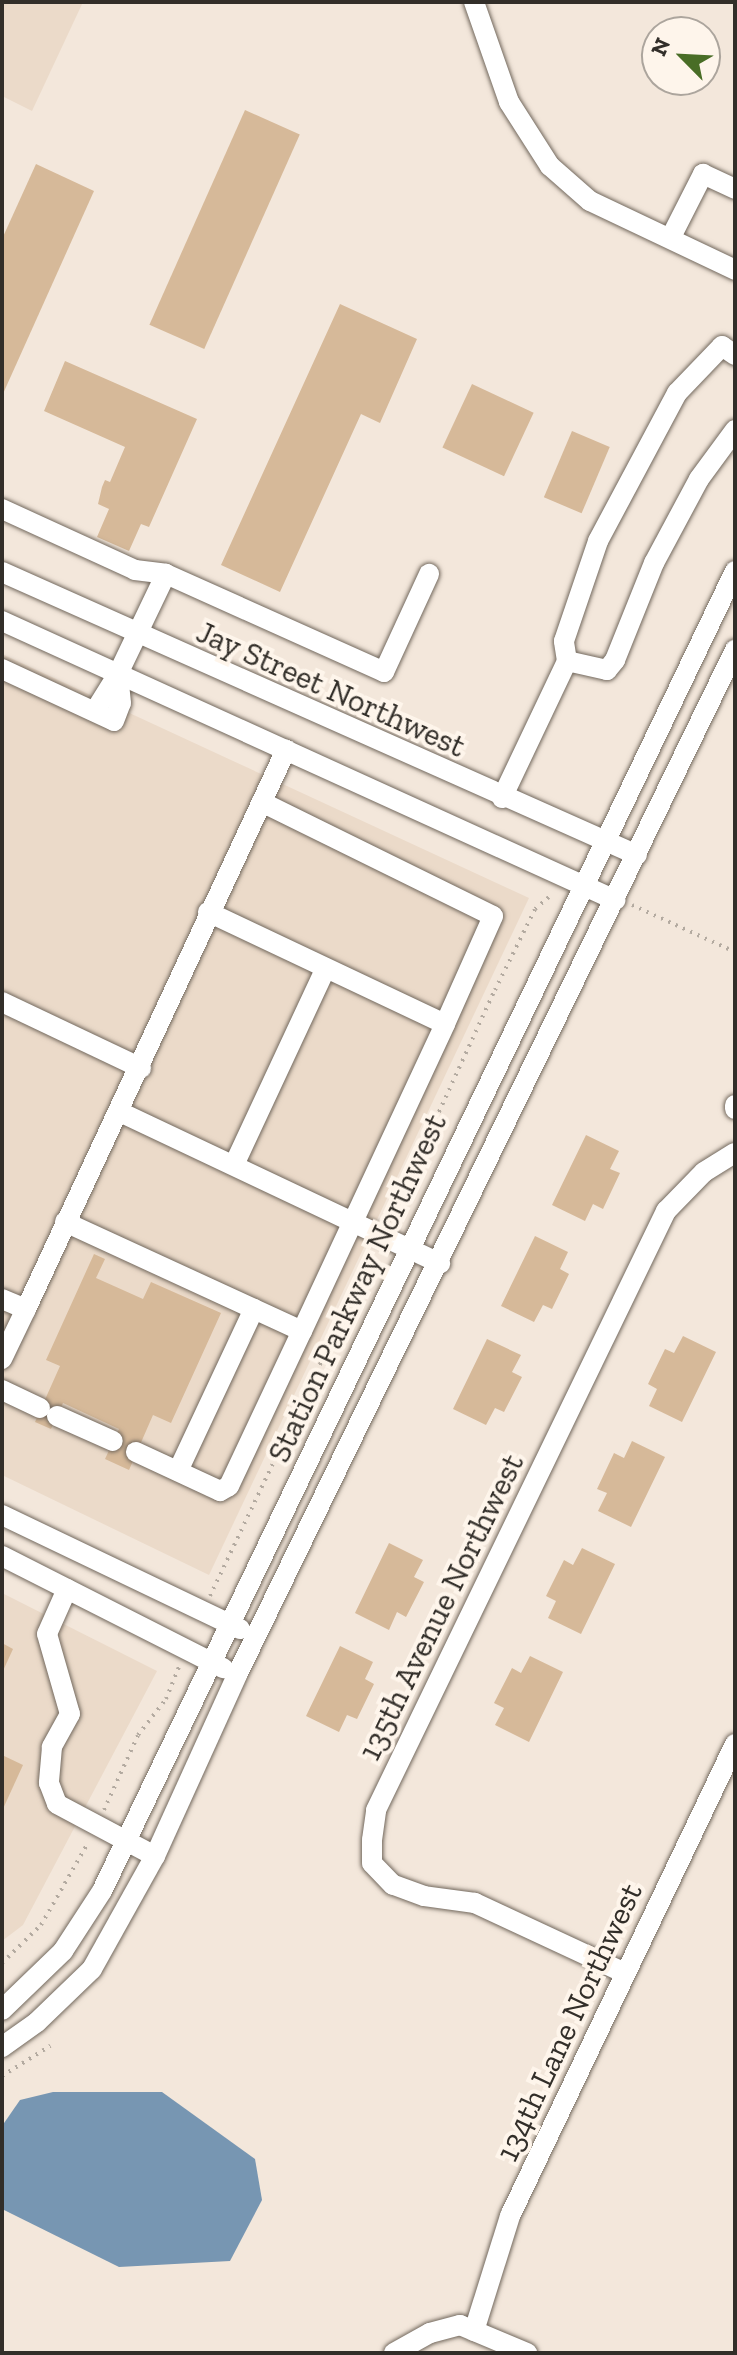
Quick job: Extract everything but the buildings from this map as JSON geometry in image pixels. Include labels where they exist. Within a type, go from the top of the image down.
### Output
[{"type":"street","points":[[474,2],[509,102],[550,166],[590,201],[735,270]]},
{"type":"street","points":[[671,237],[703,174],[735,189]]},
{"type":"street","points":[[502,798],[567,661],[564,641],[598,541],[677,393],[722,346],[735,355]]},
{"type":"street","points":[[567,661],[607,670],[615,660],[654,563],[699,479],[735,430]]},
{"type":"street","points":[[2,509],[135,570],[166,574],[384,672],[429,574]]},
{"type":"street","name":"Station Parkway Northwest","points":[[2,2010],[63,1951],[125,1843],[581,883],[735,571]]},
{"type":"street","name":"Jay Street Northwest","points":[[2,572],[601,843],[637,855]]},
{"type":"street","points":[[95,711],[118,674],[166,574]]},
{"type":"street","points":[[2,621],[621,902]]},
{"type":"street","name":"Station Parkway Northwest","points":[[2,2047],[37,2022],[92,1969],[155,1856],[237,1675],[621,902],[637,855],[735,650]]},
{"type":"street","points":[[3,672],[114,721],[121,703],[118,674]]},
{"type":"street","points":[[2,1359],[65,1222],[122,1113],[208,912],[286,750]]},
{"type":"street","points":[[136,1452],[220,1491],[229,1486],[493,916],[261,802]]},
{"type":"street","points":[[208,912],[445,1024]]},
{"type":"street","points":[[234,1165],[326,968]]},
{"type":"street","points":[[2,1002],[141,1068]]},
{"type":"street","points":[[122,1113],[440,1263]]},
{"type":"street","name":"135th Avenue Northwest","points":[[625,1973],[475,1903],[424,1896],[393,1885],[372,1863],[376,1810],[666,1211],[704,1172],[735,1153]]},
{"type":"street","points":[[65,1222],[302,1331]]},
{"type":"street","points":[[2,1299],[26,1309]]},
{"type":"street","points":[[178,1471],[254,1309]]},
{"type":"street","points":[[2,1390],[113,1441]]},
{"type":"street","points":[[2,1515],[257,1637]]},
{"type":"street","points":[[2,1556],[237,1675]]},
{"type":"street","points":[[67,1589],[47,1634],[63,1674],[70,1714],[52,1747],[49,1783],[57,1804],[125,1843],[155,1856]]},
{"type":"street","name":"134th Lane Northwest","points":[[474,2331],[510,2216],[735,1744]]},
{"type":"street","points":[[394,2353],[430,2333],[460,2325],[527,2353]]},
{"type":"path","points":[[621,902],[735,952]]},
{"type":"path","points":[[2,2076],[50,2046]]},
{"type":"shaded area","points":[[2,2],[83,2],[32,111],[2,96]]},
{"type":"shaded area","points":[[2,654],[529,898],[209,1575],[2,1475]]},
{"type":"shaded area","points":[[2,1593],[157,1671],[23,1925],[2,1941]]},
{"type":"water","points":[[53,2092],[162,2092],[255,2159],[262,2200],[230,2261],[119,2267],[2,2209],[2,2126],[20,2100]]}]
